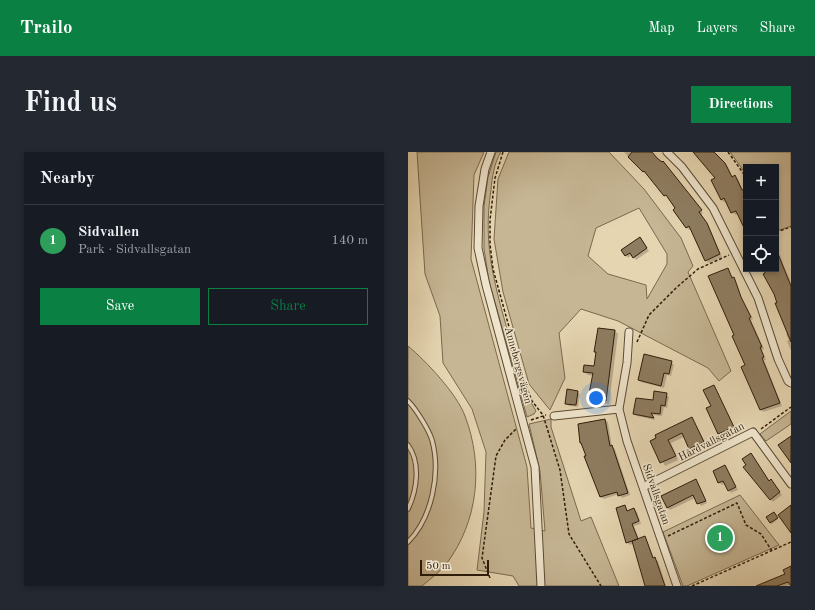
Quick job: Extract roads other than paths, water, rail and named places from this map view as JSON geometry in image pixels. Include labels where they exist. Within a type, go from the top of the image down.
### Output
[{"type":"street","name":"Annebergsvägen","points":[[491,152],[485,169],[479,206],[478,248],[486,285],[535,467],[542,586]]},
{"type":"street","points":[[667,152],[682,167],[713,208],[758,298],[778,359],[788,381],[791,383]]},
{"type":"street","name":"Sidvallsgatan","points":[[629,332],[627,363],[619,409],[627,442],[677,586]]},
{"type":"street","points":[[554,416],[619,409]]},
{"type":"street","name":"Hårdvallsgatan","points":[[643,487],[753,432],[791,484]]},
{"type":"lane","points":[[408,400],[432,440],[435,461],[431,501],[423,521],[408,542]]},
{"type":"lane","points":[[408,445],[417,464],[413,499],[408,509]]},
{"type":"place","name":"Sidvallen","points":[[720,538]]}]
